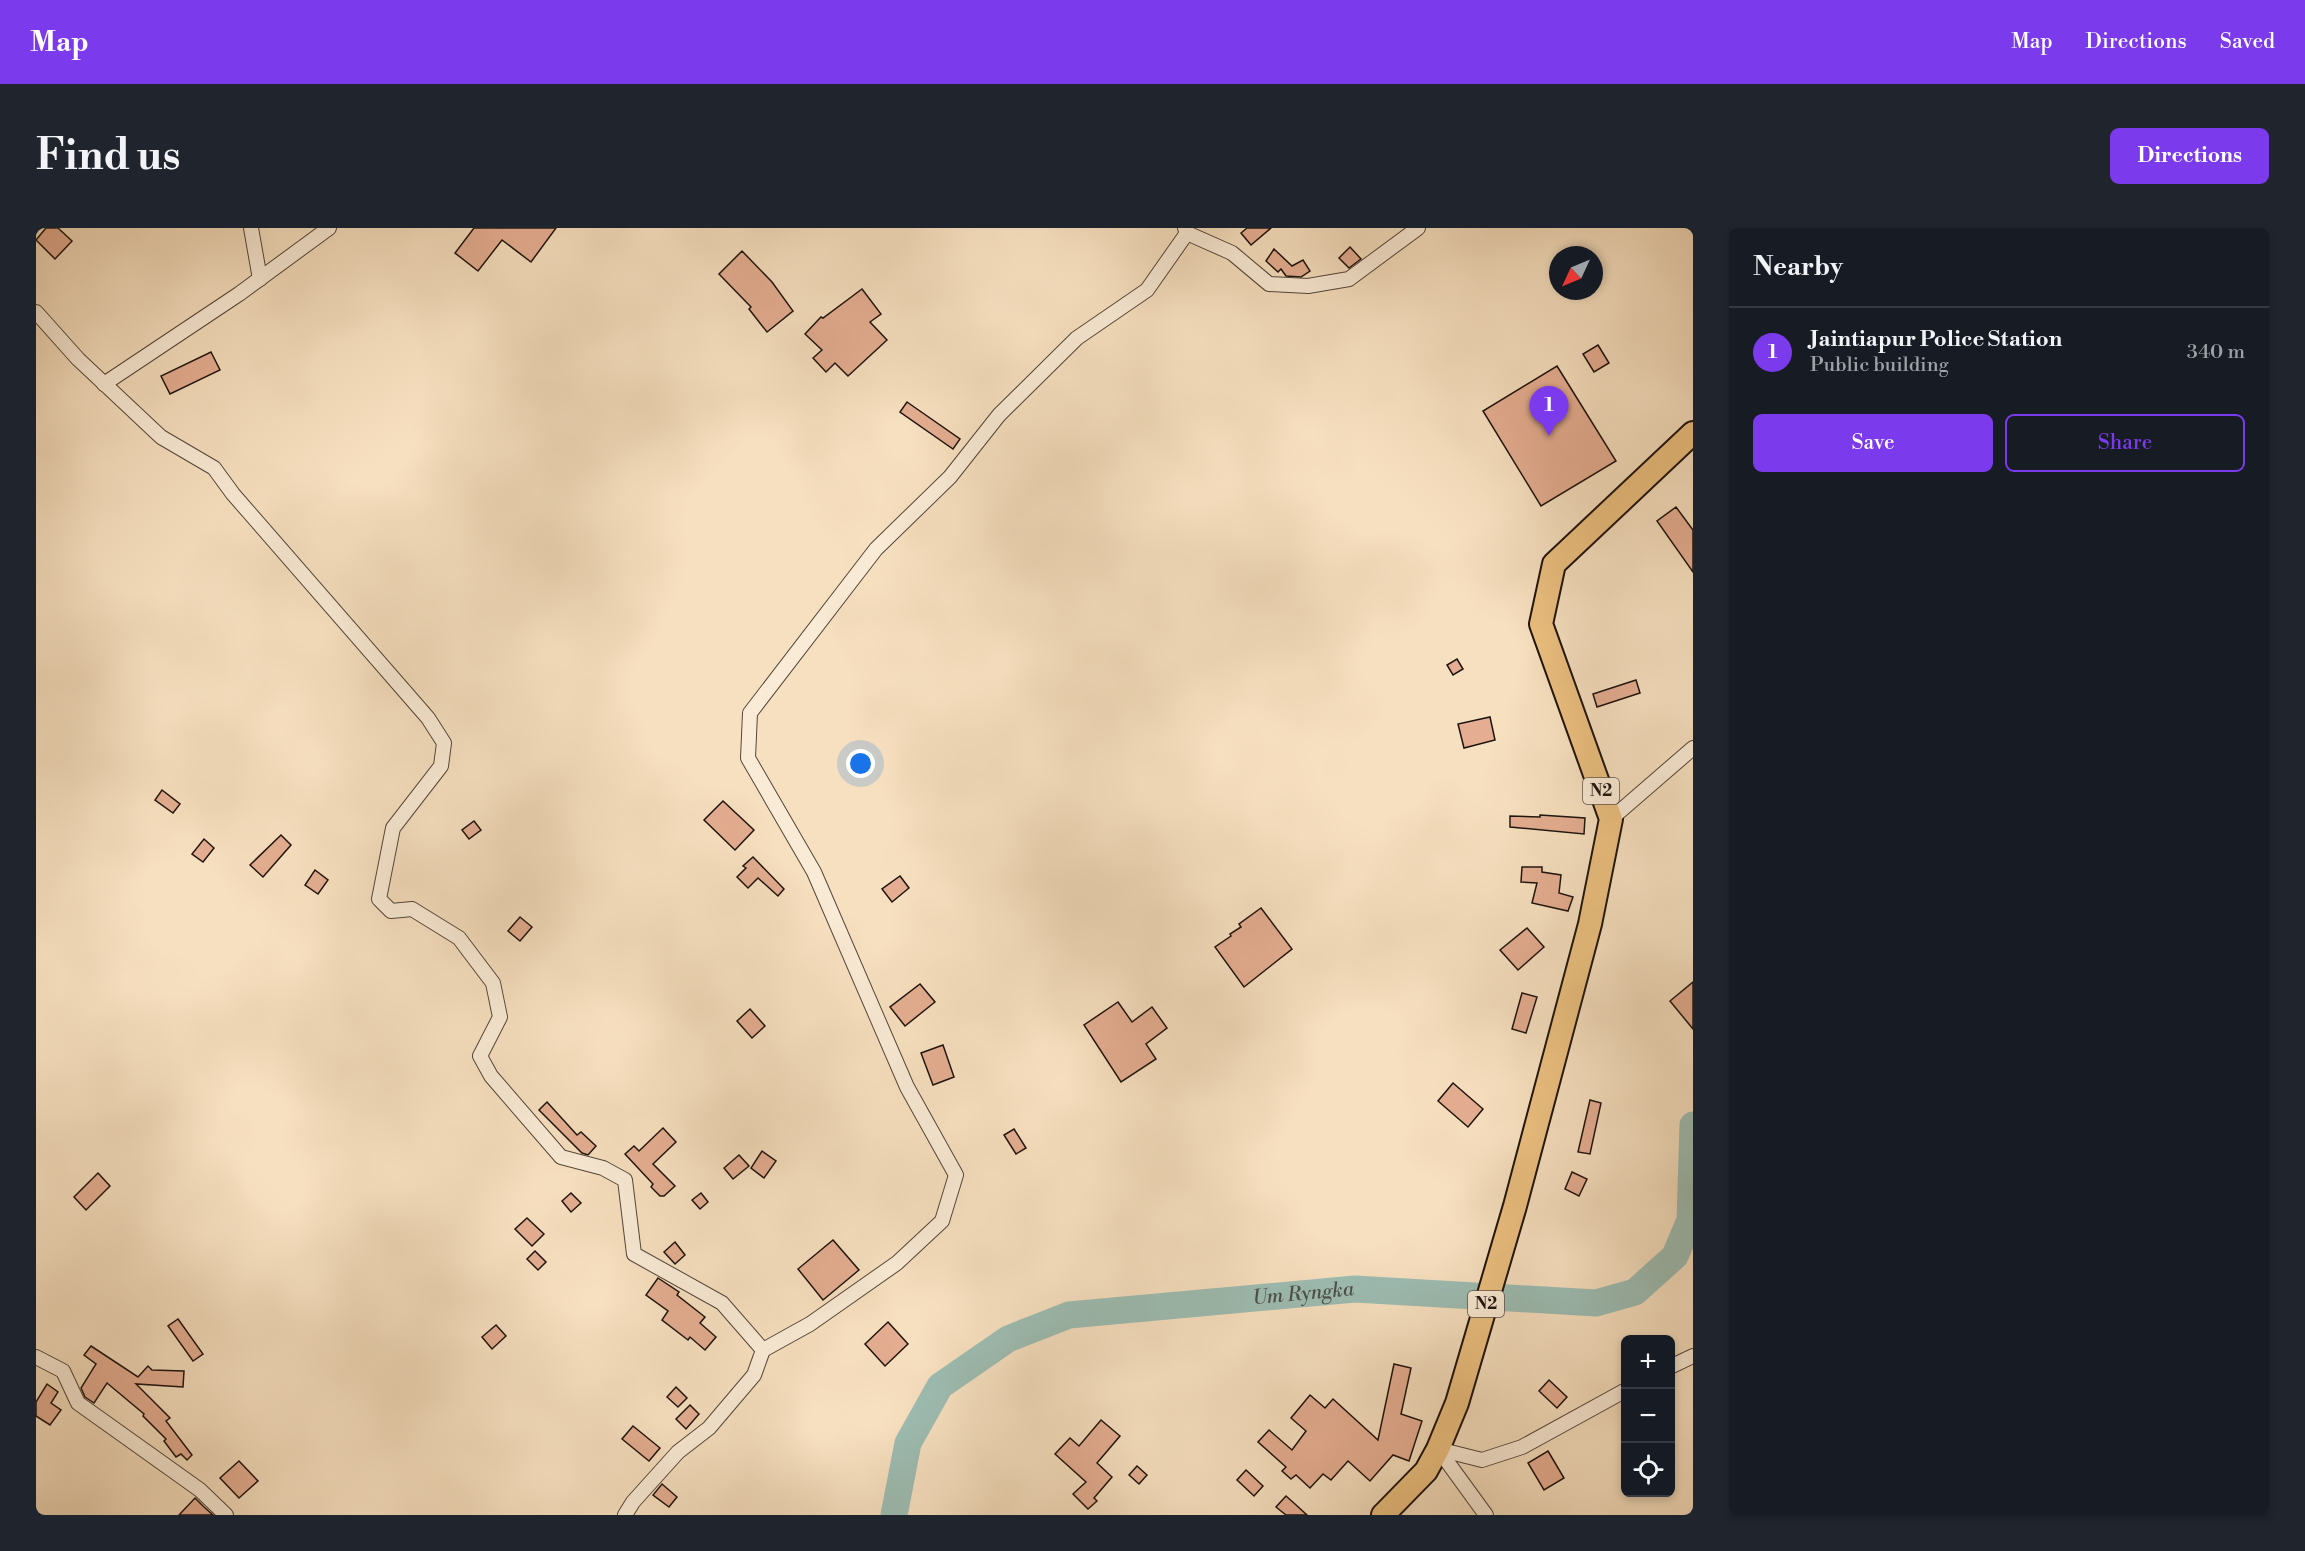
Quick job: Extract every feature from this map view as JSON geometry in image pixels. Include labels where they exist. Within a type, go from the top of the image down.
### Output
[{"type":"highway","name":"N2","points":[[1383,1515],[1426,1471],[1456,1403],[1515,1206],[1590,924],[1611,819],[1541,624],[1554,564],[1693,434]]},
{"type":"street","points":[[251,228],[261,279]]},
{"type":"street","points":[[104,384],[261,279],[329,228]]},
{"type":"street","points":[[625,1515],[633,1502],[678,1452],[709,1428],[754,1375],[763,1350],[810,1324],[897,1263],[942,1221],[956,1175],[907,1087],[814,872],[748,758],[750,713],[876,549],[950,477],[999,415],[1077,338],[1147,290],[1186,230],[1232,253],[1269,284],[1308,286],[1349,279],[1418,228]]},
{"type":"street","points":[[36,312],[78,359],[161,437],[214,468],[233,494],[428,718],[444,743],[441,766],[393,828],[379,898],[391,911],[412,909],[459,938],[493,984],[500,1017],[480,1056],[491,1076],[561,1157],[603,1168],[625,1180],[634,1254],[722,1303],[763,1350]]},
{"type":"street","points":[[1611,819],[1693,748]]},
{"type":"street","points":[[1675,1365],[1693,1356]]},
{"type":"street","points":[[36,1357],[63,1371],[78,1403],[200,1490],[226,1515]]},
{"type":"street","points":[[1437,1449],[1482,1460],[1522,1447],[1621,1393]]},
{"type":"street","points":[[1437,1449],[1486,1515]]},
{"type":"building","points":[[46,228],[58,228],[72,241],[55,259],[36,240]]},
{"type":"building","points":[[474,228],[556,228],[531,262],[502,240],[478,271],[455,253]]},
{"type":"building","points":[[1247,228],[1271,228],[1251,245],[1241,233]]},
{"type":"building","points":[[1350,247],[1361,259],[1349,268],[1339,258]]},
{"type":"building","points":[[1274,249],[1292,266],[1303,260],[1310,271],[1301,277],[1286,276],[1281,269],[1278,272],[1266,261]]},
{"type":"building","points":[[742,251],[772,282],[793,311],[767,332],[749,309],[751,307],[719,274]]},
{"type":"building","points":[[862,289],[881,314],[870,322],[887,340],[848,376],[835,363],[826,372],[813,358],[822,350],[805,334],[821,317],[823,318]]},
{"type":"building","points":[[1598,345],[1609,363],[1594,372],[1583,354]]},
{"type":"building","points":[[211,352],[220,370],[170,394],[161,376]]},
{"type":"building","points":[[1557,366],[1616,461],[1541,506],[1483,411]]},
{"type":"building","points":[[907,402],[960,439],[953,449],[900,412]]},
{"type":"building","points":[[1676,507],[1693,530],[1693,572],[1657,521]]},
{"type":"building","points":[[1457,659],[1463,669],[1453,675],[1447,665]]},
{"type":"building","points":[[1636,680],[1640,693],[1597,707],[1593,694]]},
{"type":"building","points":[[1490,717],[1495,740],[1464,748],[1458,724]]},
{"type":"building","points":[[162,790],[180,804],[173,813],[155,800]]},
{"type":"building","points":[[723,801],[754,830],[735,850],[704,820]]},
{"type":"building","points":[[1540,815],[1585,818],[1584,834],[1510,827],[1510,816],[1540,817]]},
{"type":"building","points":[[474,821],[481,830],[469,839],[462,830]]},
{"type":"building","points":[[281,835],[291,845],[263,877],[250,865]]},
{"type":"building","points":[[204,839],[214,848],[203,862],[192,854]]},
{"type":"building","points":[[753,857],[784,889],[778,896],[758,878],[748,888],[737,877],[746,868],[743,866]]},
{"type":"building","points":[[1522,867],[1542,867],[1542,872],[1561,875],[1559,893],[1573,897],[1568,911],[1532,903],[1537,883],[1521,882]]},
{"type":"building","points":[[315,870],[328,880],[318,894],[305,885]]},
{"type":"building","points":[[900,876],[909,888],[892,902],[882,889]]},
{"type":"building","points":[[1261,908],[1292,949],[1244,987],[1215,947],[1241,927],[1239,924]]},
{"type":"building","points":[[520,917],[532,927],[520,941],[508,931]]},
{"type":"building","points":[[1527,928],[1544,947],[1518,970],[1500,950]]},
{"type":"building","points":[[1693,982],[1693,1029],[1670,1001]]},
{"type":"building","points":[[920,984],[935,1002],[905,1026],[890,1007]]},
{"type":"building","points":[[1522,993],[1537,997],[1526,1033],[1512,1029]]},
{"type":"building","points":[[1118,1002],[1132,1022],[1152,1007],[1167,1028],[1146,1044],[1156,1059],[1121,1082],[1084,1025]]},
{"type":"building","points":[[750,1009],[765,1026],[752,1038],[737,1021]]},
{"type":"building","points":[[943,1045],[954,1077],[933,1085],[921,1053]]},
{"type":"building","points":[[1453,1083],[1483,1109],[1468,1127],[1438,1101]]},
{"type":"building","points":[[1590,1100],[1601,1103],[1590,1154],[1578,1152]]},
{"type":"building","points":[[547,1102],[577,1135],[581,1132],[596,1146],[588,1155],[582,1153],[539,1110]]},
{"type":"building","points":[[663,1128],[676,1142],[653,1164],[675,1186],[664,1196],[660,1196],[651,1187],[653,1184],[625,1154],[634,1146],[639,1151]]},
{"type":"building","points":[[1014,1129],[1026,1148],[1016,1154],[1004,1135]]},
{"type":"building","points":[[762,1151],[776,1161],[764,1178],[751,1168]]},
{"type":"building","points":[[739,1155],[749,1166],[733,1179],[724,1168]]},
{"type":"building","points":[[1572,1172],[1587,1179],[1579,1196],[1565,1189]]},
{"type":"building","points":[[98,1173],[110,1186],[86,1210],[74,1197]]},
{"type":"building","points":[[571,1193],[581,1203],[571,1212],[562,1201]]},
{"type":"building","points":[[701,1193],[708,1202],[700,1209],[692,1200]]},
{"type":"building","points":[[527,1218],[544,1234],[532,1246],[515,1229]]},
{"type":"building","points":[[833,1240],[859,1270],[823,1300],[798,1269]]},
{"type":"building","points":[[675,1242],[685,1255],[675,1264],[664,1252]]},
{"type":"building","points":[[535,1251],[546,1262],[538,1270],[527,1259]]},
{"type":"building","points":[[658,1278],[679,1292],[677,1295],[705,1317],[700,1323],[716,1337],[705,1350],[690,1337],[688,1340],[662,1320],[668,1311],[646,1295]]},
{"type":"building","points":[[178,1319],[203,1354],[193,1361],[168,1326]]},
{"type":"building","points":[[888,1322],[908,1344],[885,1366],[865,1344]]},
{"type":"building","points":[[496,1325],[506,1336],[492,1349],[482,1337]]},
{"type":"building","points":[[91,1346],[138,1377],[148,1366],[152,1370],[184,1371],[183,1387],[136,1384],[170,1418],[166,1421],[192,1455],[187,1460],[181,1454],[176,1457],[164,1441],[166,1439],[143,1416],[144,1414],[107,1383],[94,1403],[85,1397],[81,1388],[96,1364],[84,1355]]},
{"type":"building","points":[[1394,1364],[1411,1368],[1401,1414],[1422,1421],[1409,1461],[1393,1455],[1370,1481],[1348,1461],[1331,1480],[1323,1474],[1310,1488],[1296,1475],[1291,1479],[1282,1471],[1286,1467],[1258,1442],[1269,1430],[1292,1450],[1306,1431],[1291,1418],[1310,1395],[1325,1408],[1333,1399],[1378,1440]]},
{"type":"building","points":[[1549,1380],[1567,1397],[1557,1408],[1539,1391]]},
{"type":"building","points":[[47,1384],[58,1392],[51,1403],[61,1410],[50,1425],[36,1416],[36,1402]]},
{"type":"building","points":[[676,1387],[687,1398],[678,1407],[667,1397]]},
{"type":"building","points":[[690,1405],[699,1414],[686,1429],[676,1419]]},
{"type":"building","points":[[1101,1420],[1120,1436],[1097,1463],[1112,1477],[1094,1498],[1097,1501],[1088,1509],[1073,1494],[1086,1482],[1055,1454],[1070,1438],[1079,1446]]},
{"type":"building","points":[[633,1426],[660,1448],[649,1461],[622,1439]]},
{"type":"building","points":[[1548,1451],[1564,1478],[1544,1490],[1528,1463]]},
{"type":"building","points":[[239,1461],[258,1481],[239,1498],[220,1478]]},
{"type":"building","points":[[1137,1466],[1147,1475],[1139,1484],[1129,1475]]},
{"type":"building","points":[[1246,1470],[1263,1486],[1254,1496],[1237,1480]]},
{"type":"building","points":[[662,1484],[677,1497],[669,1507],[653,1495]]},
{"type":"building","points":[[1286,1496],[1307,1515],[1286,1515],[1276,1507]]},
{"type":"building","points":[[195,1498],[204,1507],[213,1515],[179,1515]]},
{"type":"waterway","name":"Um Ryngka","points":[[894,1515],[908,1443],[940,1386],[1008,1339],[1069,1315],[1355,1289],[1596,1303],[1635,1292],[1675,1256],[1690,1220],[1693,1125]]},
{"type":"place","name":"Jaintiapur Police Station","points":[[1549,436]]}]
